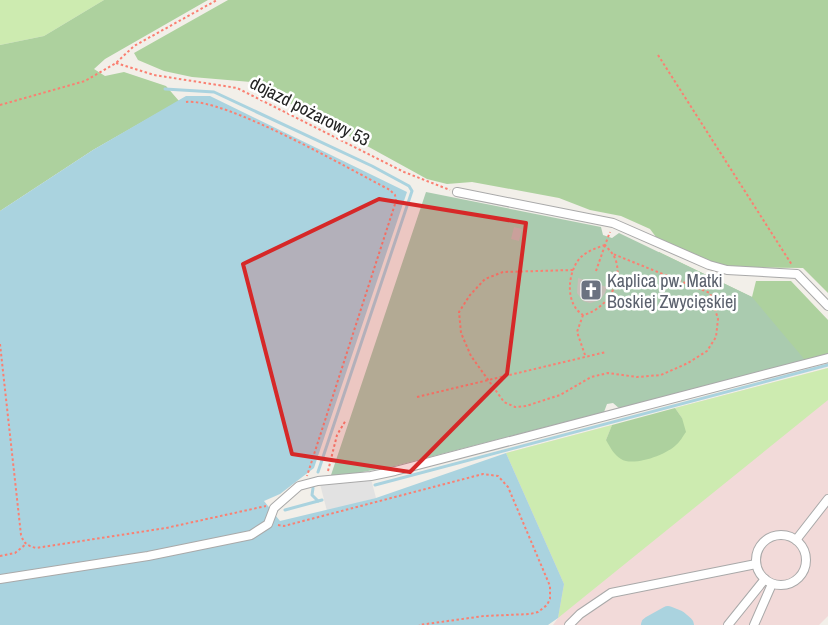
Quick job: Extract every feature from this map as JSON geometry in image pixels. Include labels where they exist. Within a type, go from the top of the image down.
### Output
[{"type":"street","points":[[457,192],[612,223],[709,266],[727,270],[796,274],[802,276],[828,306]]},
{"type":"street","points":[[0,579],[195,547],[251,535],[268,524],[278,503],[292,490],[305,483],[371,476],[395,471],[828,358]]},
{"type":"street","points":[[796,540],[828,499]]},
{"type":"street","points":[[783,534],[796,540],[804,548],[806,556],[803,572],[791,583],[783,585],[769,582],[756,564],[757,551],[767,538],[783,534]]},
{"type":"street","points":[[569,625],[580,614],[610,593],[756,564]]},
{"type":"street","points":[[728,625],[769,582]]},
{"type":"street","points":[[754,625],[769,582]]},
{"type":"path","points":[[0,105],[84,81],[116,63],[134,46],[217,0]]},
{"type":"path","points":[[658,55],[796,274]]},
{"type":"path","name":"dojazd pożarowy 53","points":[[116,63],[154,76],[237,88],[427,183],[457,192]]},
{"type":"path","points":[[186,102],[197,100],[221,107],[306,147],[390,190],[395,195],[396,201],[305,483]]},
{"type":"path","points":[[596,271],[608,237]]},
{"type":"path","points":[[573,270],[503,272],[485,279],[470,295],[459,312],[461,333],[471,356],[504,402],[514,407],[526,406],[560,395],[591,377],[608,373],[661,376],[707,351],[716,337],[718,319],[710,293],[613,254],[605,245]]},
{"type":"path","points":[[583,315],[576,310],[570,298],[573,270],[581,258],[594,248],[605,245]]},
{"type":"path","points":[[583,315],[598,310],[611,296],[617,272],[613,254]]},
{"type":"path","points":[[583,315],[577,332],[586,356]]},
{"type":"path","points":[[0,344],[21,536],[26,544],[36,548],[112,537],[175,526],[278,503]]},
{"type":"path","points":[[417,396],[606,352]]},
{"type":"path","points":[[325,481],[337,434],[346,420]]},
{"type":"path","points":[[268,524],[284,526],[483,474],[498,476],[508,486],[543,566],[550,586],[550,599],[543,609],[530,614],[484,616],[419,625]]},
{"type":"path","points":[[0,556],[15,553],[26,544]]},
{"type":"highlighted area","points":[[379,199],[526,223],[507,374],[410,472],[292,454],[243,264]]},
{"type":"shaded area","points":[[828,368],[828,616],[819,625],[553,625],[558,618],[521,488],[506,453],[612,425],[606,440],[682,418],[675,408]]},
{"type":"shaded area","points":[[371,479],[376,498],[327,511],[320,484]]},
{"type":"green space","points":[[0,0],[104,0],[44,36],[0,45]]},
{"type":"green space","points":[[104,0],[208,0],[105,59],[94,69],[105,76],[124,72],[166,86],[179,101],[93,150],[0,211],[0,45],[44,36]]},
{"type":"green space","points":[[228,0],[828,0],[828,293],[803,268],[730,267],[709,261],[656,237],[650,229],[621,216],[590,210],[559,198],[472,182],[447,184],[427,179],[251,82],[192,77],[164,71],[138,60],[134,53]]},
{"type":"green space","points":[[426,192],[601,227],[603,235],[612,238],[619,233],[752,297],[805,360],[620,409],[613,403],[607,404],[604,412],[395,466],[330,478]]},
{"type":"green space","points":[[659,252],[752,297],[756,281],[791,281],[828,320],[828,354],[620,409]]},
{"type":"green space","points":[[828,368],[828,400],[558,618],[564,584],[506,453],[612,425],[606,440],[682,418],[675,408]]},
{"type":"green space","points":[[675,408],[682,418],[686,432],[671,449],[649,459],[633,462],[621,459],[612,451],[606,440],[612,425]]},
{"type":"water","points":[[186,96],[210,96],[407,192],[314,468],[280,494],[264,501],[280,521],[376,498],[506,453],[564,584],[558,618],[548,625],[0,625],[0,211],[93,150]]},
{"type":"building","points":[[514,227],[522,229],[519,241],[511,239]]},
{"type":"building","name":"Kaplica pw. Matki Boskiej Zwycięskiej","points":[[578,278],[607,287],[600,300],[590,303],[583,301],[577,293]]},
{"type":"waterway","points":[[165,89],[214,92],[372,166],[409,186],[412,191],[318,472]]},
{"type":"waterway","points":[[375,485],[828,365]]},
{"type":"waterway","points":[[313,488],[312,495],[318,501]]},
{"type":"waterway","points":[[285,510],[322,500]]},
{"type":"waterway","points":[[650,625],[668,615],[678,619],[685,625]]},
{"type":"place","name":"Kaplica pw. Matki Boskiej Zwycięskiej","points":[[591,290]]}]
